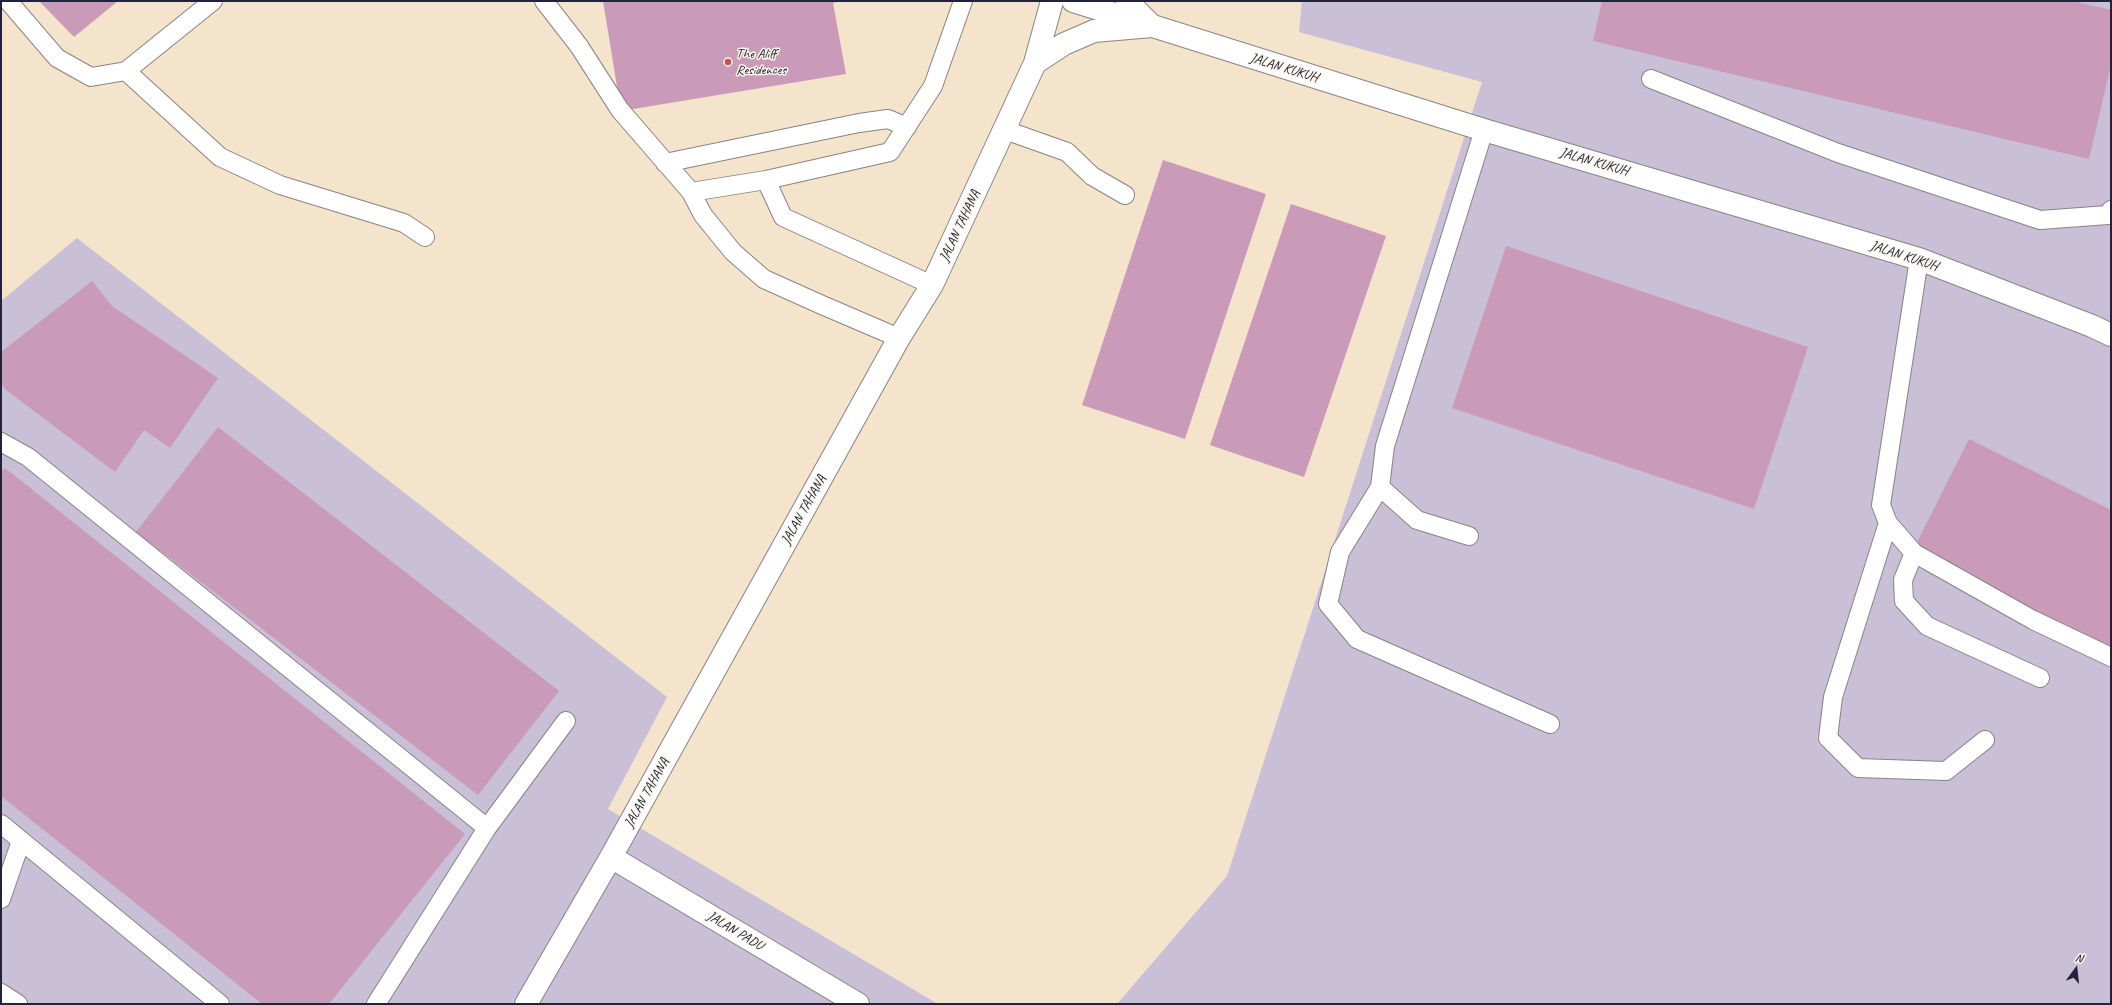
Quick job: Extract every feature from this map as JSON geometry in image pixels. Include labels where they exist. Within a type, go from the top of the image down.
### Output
[{"type":"street","name":"JALAN TAHANA","points":[[526,1004],[611,857],[899,338],[932,285],[1035,63],[1052,1]]},
{"type":"street","name":"JALAN KUKUH","points":[[1073,1],[1484,130],[1919,259],[2092,326],[2111,335]]},
{"type":"street","points":[[1127,1],[1152,26]]},
{"type":"street","points":[[1035,63],[1064,44],[1094,31],[1152,26]]},
{"type":"street","name":"JALAN PADU","points":[[611,857],[858,1004]]},
{"type":"lane","points":[[8,1],[57,58],[91,77],[126,71],[213,1]]},
{"type":"lane","points":[[544,1],[579,46],[620,110],[691,192],[703,215],[733,252],[764,279],[822,306],[899,338]]},
{"type":"lane","points":[[691,192],[766,180],[890,152],[934,86],[963,1]]},
{"type":"lane","points":[[126,71],[220,157],[280,185],[404,223],[425,237]]},
{"type":"lane","points":[[1651,79],[1838,153],[2040,220],[2108,215],[2111,210]]},
{"type":"lane","points":[[665,163],[866,122],[888,119],[907,127]]},
{"type":"lane","points":[[1005,130],[1067,152],[1092,176],[1125,195]]},
{"type":"lane","points":[[1484,130],[1385,446],[1380,488],[1340,552],[1328,604],[1357,639],[1550,724]]},
{"type":"lane","points":[[766,180],[783,217],[932,285]]},
{"type":"lane","points":[[1919,259],[1881,505],[1888,523],[1914,553],[2034,620],[2111,657]]},
{"type":"lane","points":[[1,442],[28,457],[487,828]]},
{"type":"lane","points":[[1380,488],[1417,520],[1469,536]]},
{"type":"lane","points":[[1888,523],[1833,697],[1828,738],[1858,768],[1946,771],[1985,740]]},
{"type":"lane","points":[[1914,553],[1903,580],[1904,601],[1927,626],[2040,678]]},
{"type":"lane","points":[[376,1004],[487,828],[566,721]]},
{"type":"lane","points":[[1,824],[220,1004]]},
{"type":"lane","points":[[1,899],[22,841]]},
{"type":"lane","points":[[1,993],[18,1004]]},
{"type":"shaded area","points":[[1302,1],[2111,1],[2111,1004],[1117,1004],[1227,876],[1482,82],[1299,32]]},
{"type":"shaded area","points":[[77,238],[667,697],[608,809],[938,1004],[1,1004],[1,301]]},
{"type":"building","points":[[39,1],[118,1],[74,37]]},
{"type":"building","name":"The Aliff Residences","points":[[603,1],[842,1],[833,3],[846,74],[621,111]]},
{"type":"building","points":[[1602,1],[2073,1],[2111,10],[2111,65],[2089,159],[1593,41]]},
{"type":"building","points":[[1163,160],[1266,194],[1185,439],[1082,405]]},
{"type":"building","points":[[1291,204],[1386,236],[1304,477],[1210,445]]},
{"type":"building","points":[[1506,246],[1808,347],[1754,509],[1452,408]]},
{"type":"building","points":[[92,281],[112,306],[218,378],[170,448],[144,430],[115,472],[6,390],[1,383],[1,352]]},
{"type":"building","points":[[218,427],[559,691],[478,795],[136,532]]},
{"type":"building","points":[[1969,439],[2111,510],[2111,649],[1913,550]]},
{"type":"building","points":[[5,468],[465,834],[329,1004],[262,1004],[1,796],[1,472]]},
{"type":"place","name":"The Aliff Residences","points":[[728,62]]}]
